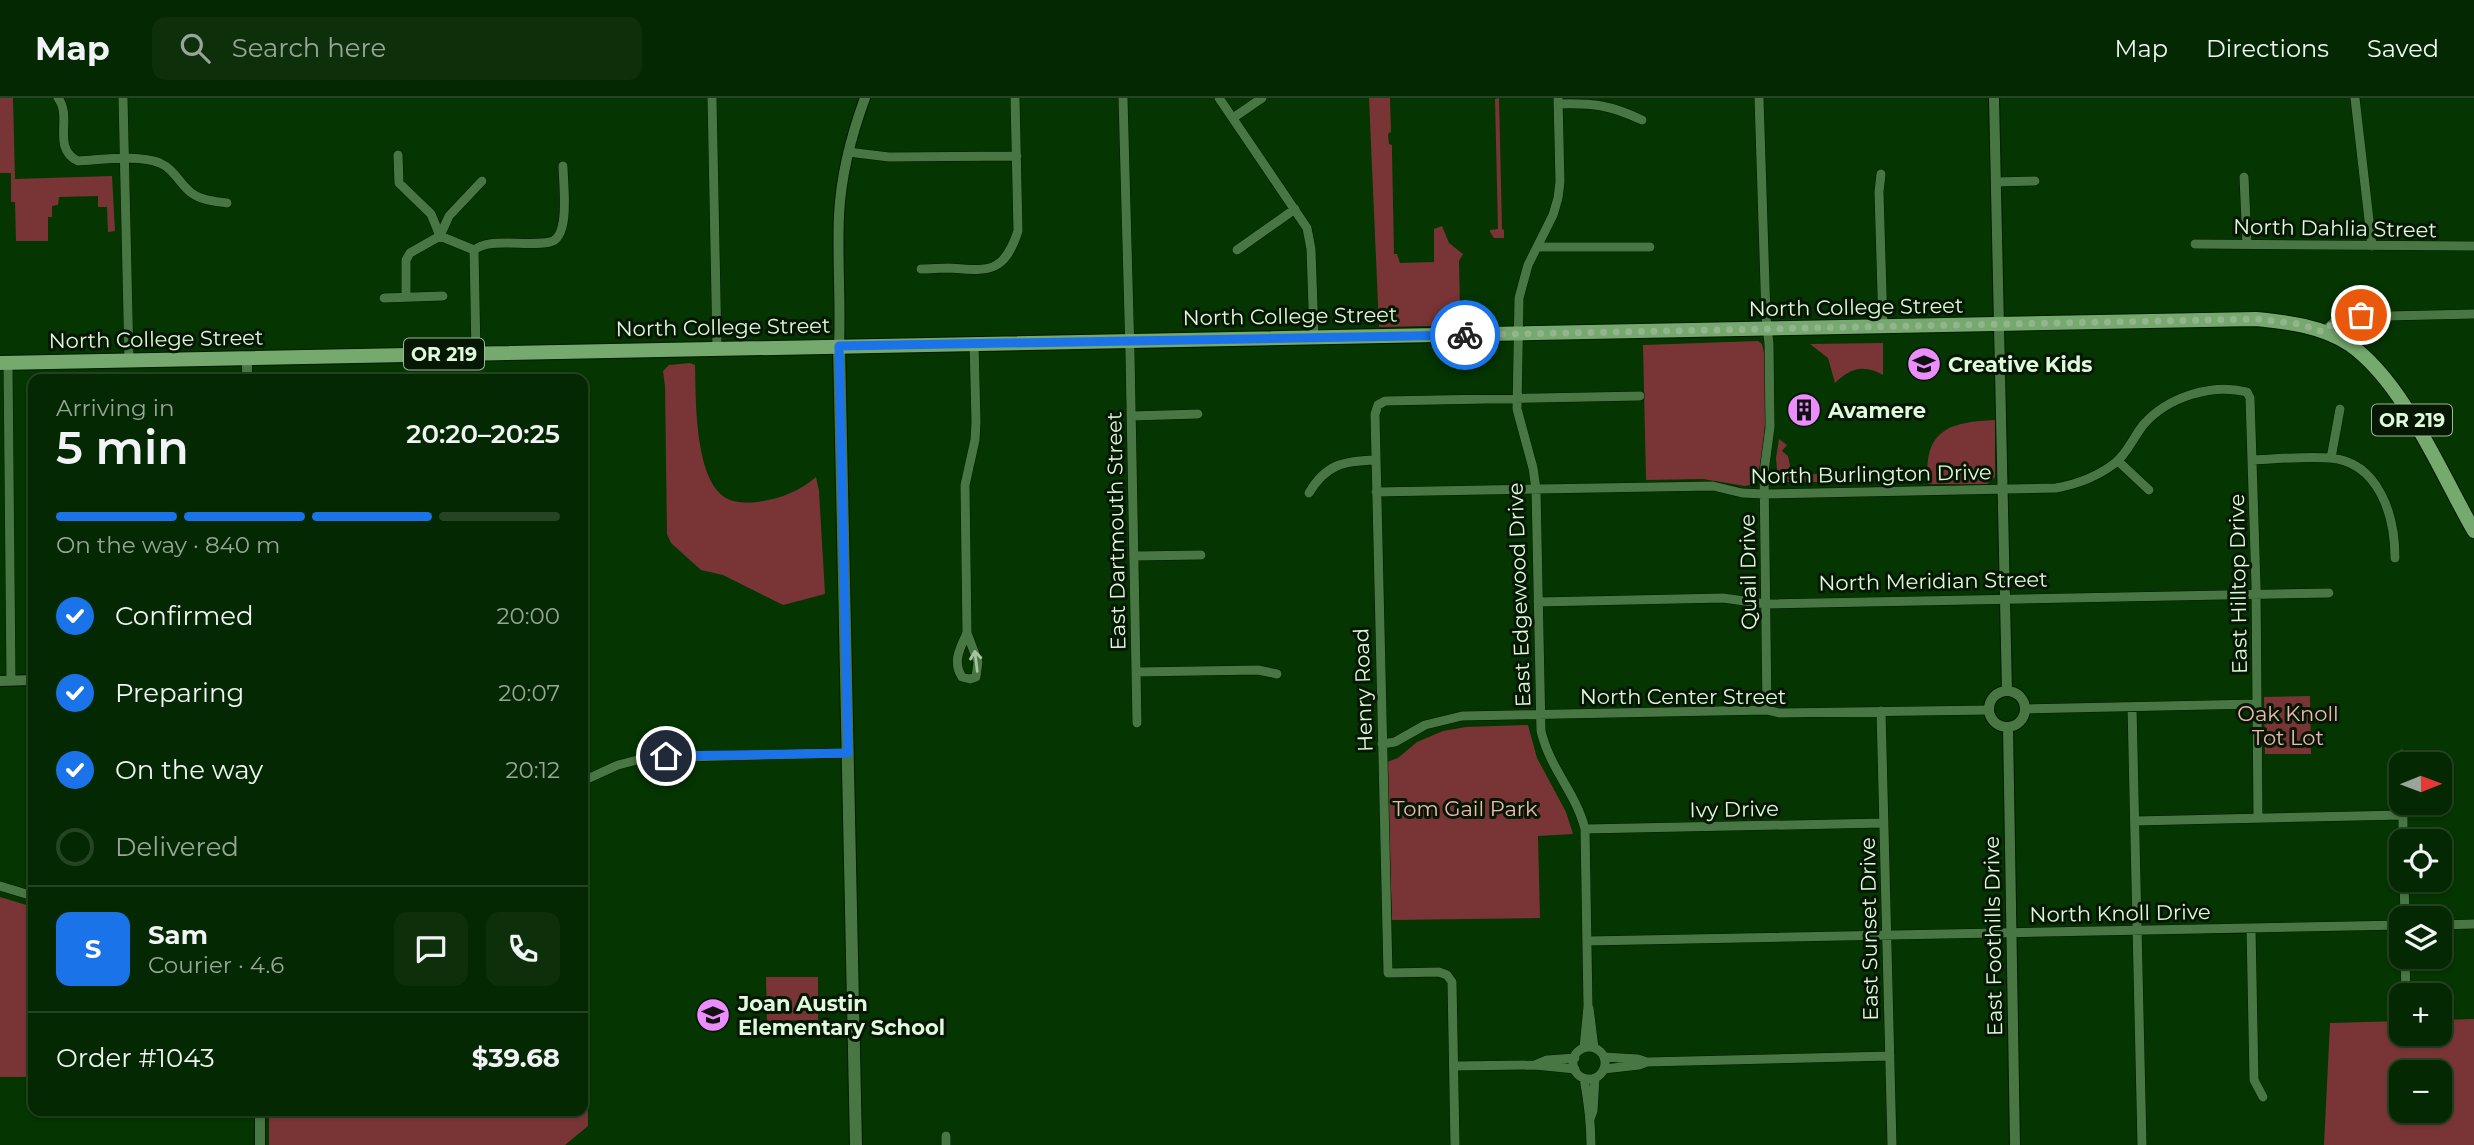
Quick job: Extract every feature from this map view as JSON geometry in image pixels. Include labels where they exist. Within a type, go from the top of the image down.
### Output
[{"type":"main road","name":"North College Street","points":[[4,363],[2256,319],[2299,324],[2323,332],[2348,344],[2360,354],[2396,393],[2474,531]]},
{"type":"main road","points":[[839,346],[856,1145]]},
{"type":"street","points":[[58,98],[64,106],[64,149],[78,161],[157,162],[168,167],[195,195],[206,200],[227,203]]},
{"type":"street","points":[[123,98],[129,360]]},
{"type":"street","points":[[712,98],[717,348]]},
{"type":"street","points":[[839,346],[839,214],[848,152],[865,98]]},
{"type":"street","points":[[921,270],[948,268],[976,271],[992,268],[1004,260],[1013,247],[1018,231],[1015,98]]},
{"type":"street","name":"East Dartmouth Street","points":[[1123,98],[1137,723]]},
{"type":"street","points":[[1219,98],[1307,228],[1311,249],[1314,336]]},
{"type":"street","points":[[1233,118],[1262,98]]},
{"type":"street","name":"Quail Drive","points":[[1759,98],[1770,427],[1764,472],[1767,710]]},
{"type":"street","points":[[1994,98],[2007,691]]},
{"type":"street","points":[[2355,98],[2372,246]]},
{"type":"street","points":[[1558,101],[1602,105],[1642,120]]},
{"type":"street","name":"East Edgewood Drive","points":[[1558,101],[1558,198],[1522,284],[1517,398],[1518,417],[1528,447],[1536,489],[1540,715],[1546,750],[1553,766],[1578,804],[1585,829],[1589,1048]]},
{"type":"street","points":[[848,152],[888,157],[1017,156]]},
{"type":"street","points":[[398,155],[400,183],[431,214],[440,236],[474,250]]},
{"type":"street","points":[[474,250],[493,243],[552,242],[560,235],[564,224],[562,166]]},
{"type":"street","points":[[1881,174],[1879,192],[1883,327]]},
{"type":"street","points":[[2244,177],[2247,244]]},
{"type":"street","points":[[407,297],[406,260],[410,253],[440,236],[449,216],[482,181]]},
{"type":"street","points":[[1996,182],[2035,181]]},
{"type":"street","points":[[1237,250],[1295,209]]},
{"type":"street","name":"North Dahlia Street","points":[[2195,244],[2474,247]]},
{"type":"street","points":[[1538,247],[1650,247]]},
{"type":"street","points":[[474,250],[476,353]]},
{"type":"street","points":[[384,298],[443,296]]},
{"type":"street","points":[[2323,332],[2334,321],[2345,317],[2474,314]]},
{"type":"street","points":[[967,633],[965,485],[975,440],[974,343]]},
{"type":"street","points":[[247,358],[247,374]]},
{"type":"street","points":[[4,363],[6,680],[28,680]]},
{"type":"street","name":"North Burlington Drive","points":[[1376,492],[1713,486],[1742,493],[1764,494],[2056,488],[2087,480],[2118,461],[2144,424],[2174,401],[2210,391],[2247,392]]},
{"type":"street","name":"East Hilltop Drive","points":[[2247,392],[2250,398],[2253,460],[2258,818]]},
{"type":"street","points":[[1517,398],[1640,396]]},
{"type":"street","name":"Henry Road","points":[[1454,1066],[1452,982],[1447,975],[1439,972],[1388,973],[1375,414],[1378,405],[1385,401],[1517,398]]},
{"type":"street","points":[[2331,458],[2340,408]]},
{"type":"street","points":[[1132,416],[1198,414]]},
{"type":"street","points":[[2253,460],[2331,458],[2350,463],[2365,473],[2376,486],[2392,518],[2395,558]]},
{"type":"street","points":[[1308,493],[1321,475],[1333,467],[1348,461],[1375,460]]},
{"type":"street","points":[[2118,461],[2149,490]]},
{"type":"street","points":[[1135,556],[1201,555]]},
{"type":"street","name":"North Meridian Street","points":[[1538,602],[1723,598],[1766,604],[2329,593]]},
{"type":"street","points":[[1136,672],[1258,670],[1277,674]]},
{"type":"street","points":[[2012,691],[2022,698],[2025,709],[2018,723],[2008,727],[1993,720],[1989,709],[1992,699],[2012,691]]},
{"type":"street","points":[[2025,709],[2257,704]]},
{"type":"street","points":[[2132,707],[2142,1145]]},
{"type":"street","name":"North Center Street","points":[[1382,744],[1395,742],[1425,725],[1462,716],[1989,709]]},
{"type":"street","name":"East Sunset Drive","points":[[1881,711],[1892,1145]]},
{"type":"street","name":"East Foothills Drive","points":[[2008,727],[2015,1145]]},
{"type":"street","points":[[588,779],[618,765],[655,757],[848,753]]},
{"type":"street","points":[[2134,821],[2389,815]]},
{"type":"street","name":"Ivy Drive","points":[[1585,829],[1884,823]]},
{"type":"street","points":[[0,886],[28,894]]},
{"type":"street","points":[[2452,925],[2474,924]]},
{"type":"street","name":"North Knoll Drive","points":[[1587,941],[2389,925]]},
{"type":"street","points":[[2251,928],[2254,1080],[2263,1097]]},
{"type":"street","points":[[1535,1065],[1547,1060],[1575,1058],[1589,1048],[1604,1057],[1647,1062]]},
{"type":"street","points":[[1590,1119],[1594,1111],[1595,1078],[1604,1069],[1647,1062],[1890,1056]]},
{"type":"street","points":[[1604,1057],[1604,1069]]},
{"type":"street","points":[[1575,1058],[1575,1069]]},
{"type":"street","points":[[1455,1145],[1454,1066],[1535,1065],[1575,1069],[1584,1078],[1591,1145]]},
{"type":"street","points":[[1584,1078],[1595,1078]]},
{"type":"street","points":[[260,1116],[260,1145]]},
{"type":"green space","points":[[0,98],[13,98],[15,179],[112,176],[115,231],[108,232],[107,207],[98,207],[98,196],[59,197],[58,205],[52,206],[52,217],[48,217],[48,241],[16,241],[15,202],[11,202],[11,173],[0,173]]},
{"type":"green space","points":[[1369,98],[1390,98],[1391,132],[1388,134],[1389,144],[1392,145],[1394,254],[1397,254],[1400,263],[1434,262],[1434,229],[1442,226],[1449,243],[1463,254],[1459,261],[1460,311],[1474,325],[1379,327]]},
{"type":"green space","points":[[1499,98],[1504,238],[1494,238],[1490,230],[1498,229],[1495,99]]},
{"type":"green space","points":[[1758,341],[1762,344],[1764,357],[1766,394],[1762,455],[1755,484],[1745,486],[1703,479],[1646,480],[1643,345]]},
{"type":"green space","points":[[1883,343],[1883,375],[1858,369],[1835,383],[1828,358],[1810,344]]},
{"type":"green space","points":[[669,365],[695,365],[702,456],[716,488],[726,498],[745,502],[773,499],[795,491],[816,477],[825,594],[783,605],[723,575],[701,570],[671,543],[667,534],[663,371]]},
{"type":"green space","points":[[1995,420],[1995,477],[1987,484],[1928,484],[1927,466],[1930,452],[1934,441],[1942,433],[1964,423]]},
{"type":"green space","points":[[1779,439],[1787,445],[1782,451],[1788,456],[1791,470],[1806,476],[1848,475],[1849,482],[1778,482],[1776,458]]},
{"type":"green space","name":"Oak Knoll Tot Lot","points":[[2310,696],[2311,754],[2265,754],[2264,697]]},
{"type":"green space","name":"Tom Gail Park","points":[[1528,725],[1537,758],[1566,812],[1573,834],[1538,836],[1540,918],[1392,920],[1387,762],[1398,758],[1417,742],[1443,731],[1466,727]]},
{"type":"green space","points":[[0,897],[28,905],[28,1077],[0,1077]]},
{"type":"green space","points":[[766,977],[818,977],[818,1020],[767,1021]]},
{"type":"green space","points":[[2474,1019],[2474,1145],[2324,1145],[2330,1023],[2389,1021],[2389,1046],[2452,1046],[2452,1020]]},
{"type":"green space","points":[[269,1116],[588,1116],[588,1126],[565,1145],[269,1145]]},
{"type":"way so far","points":[[1465,335],[2256,319],[2299,324],[2323,332],[2334,321],[2361,315]]},
{"type":"place","name":"Creative Kids","points":[[1924,364]]},
{"type":"place","name":"Avamere","points":[[1804,410]]},
{"type":"place","name":"Joan Austin Elementary School","points":[[713,1015]]},
{"type":"route","points":[[666,756],[848,753],[839,346],[1465,335]]}]
